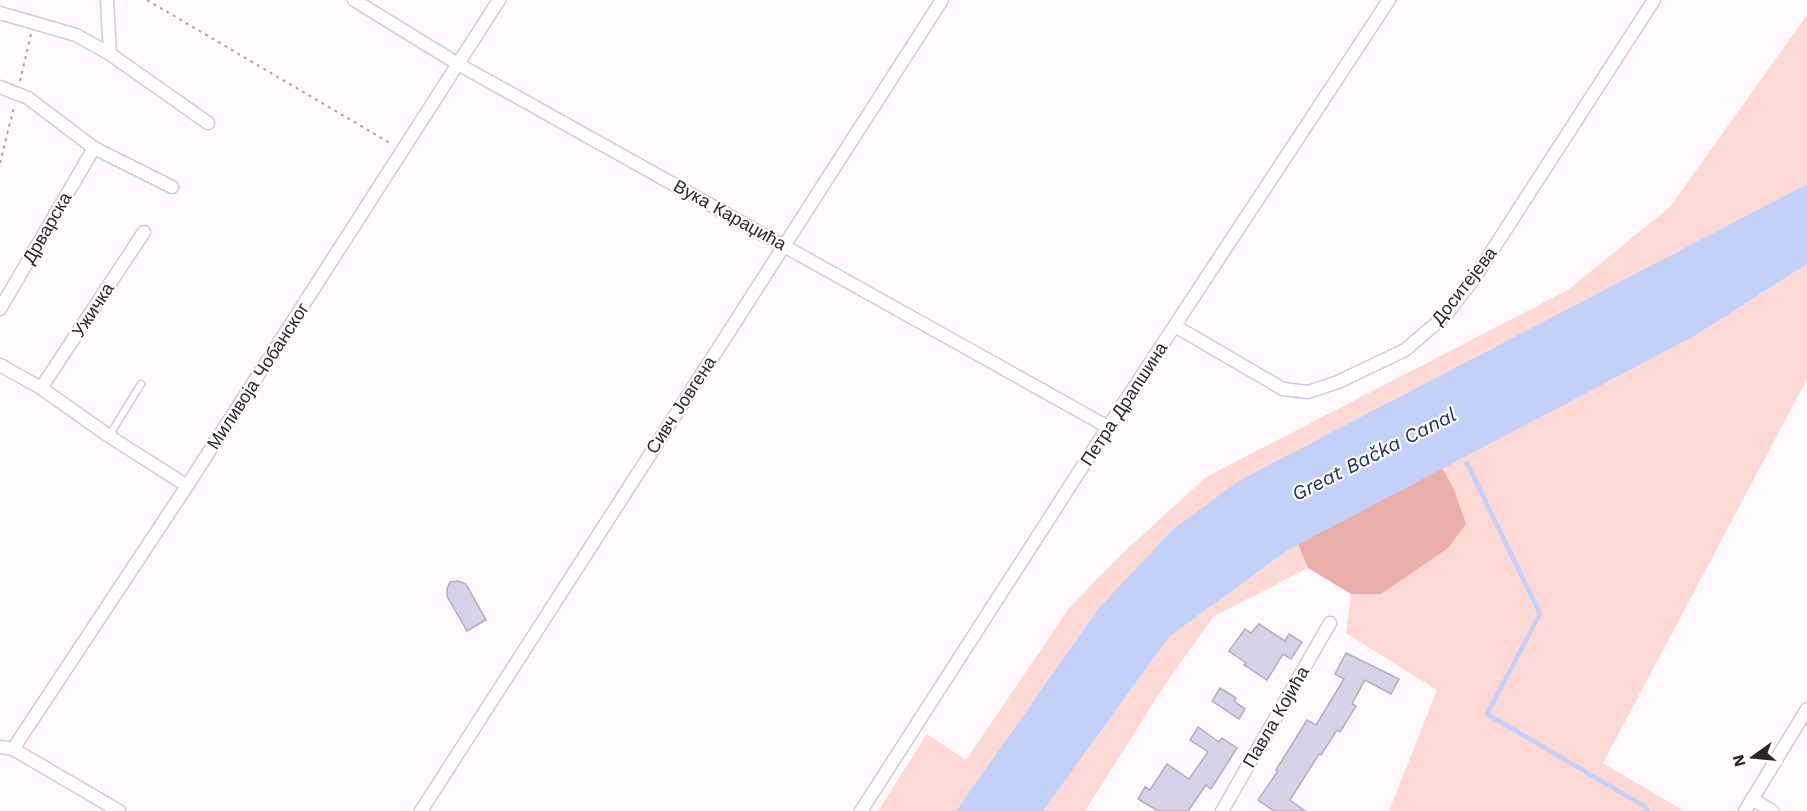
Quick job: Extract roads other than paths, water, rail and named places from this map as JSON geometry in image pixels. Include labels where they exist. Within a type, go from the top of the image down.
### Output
[{"type":"street","points":[[107,0],[110,54]]},
{"type":"street","name":"Вука Караџића","points":[[354,0],[458,64],[1108,427]]},
{"type":"street","name":"Миливоја Чобанског","points":[[6,748],[188,486],[500,0]]},
{"type":"street","name":"Сивч Јовгена","points":[[421,811],[942,0]]},
{"type":"street","name":"Петра Драпшина","points":[[861,811],[1108,427],[1389,0]]},
{"type":"street","name":"Доситејева","points":[[1175,326],[1256,375],[1283,389],[1299,392],[1308,392],[1338,382],[1405,350],[1446,315],[1475,277],[1654,0]]},
{"type":"street","points":[[0,13],[76,35],[110,54],[208,123]]},
{"type":"street","points":[[0,87],[28,98],[94,148],[172,187]]},
{"type":"street","name":"Дрварска","points":[[0,309],[94,148]]},
{"type":"street","name":"Ужичка","points":[[41,388],[144,232]]},
{"type":"street","points":[[0,365],[41,388],[109,436],[188,486]]},
{"type":"street","name":"Павла Којића","points":[[1222,811],[1330,623]]},
{"type":"street","points":[[1745,811],[1807,709]]},
{"type":"street","points":[[6,748],[120,811]]},
{"type":"street","points":[[1752,800],[1772,811]]},
{"type":"lane","points":[[109,436],[141,384]]},
{"type":"water","name":"Great Bačka Canal","points":[[1807,184],[1807,264],[1696,335],[1288,550],[1169,637],[1043,811],[956,811],[1098,609],[1171,531],[1240,480]]},
{"type":"waterway","points":[[1467,463],[1540,614],[1487,714],[1644,806],[1647,811]]}]
